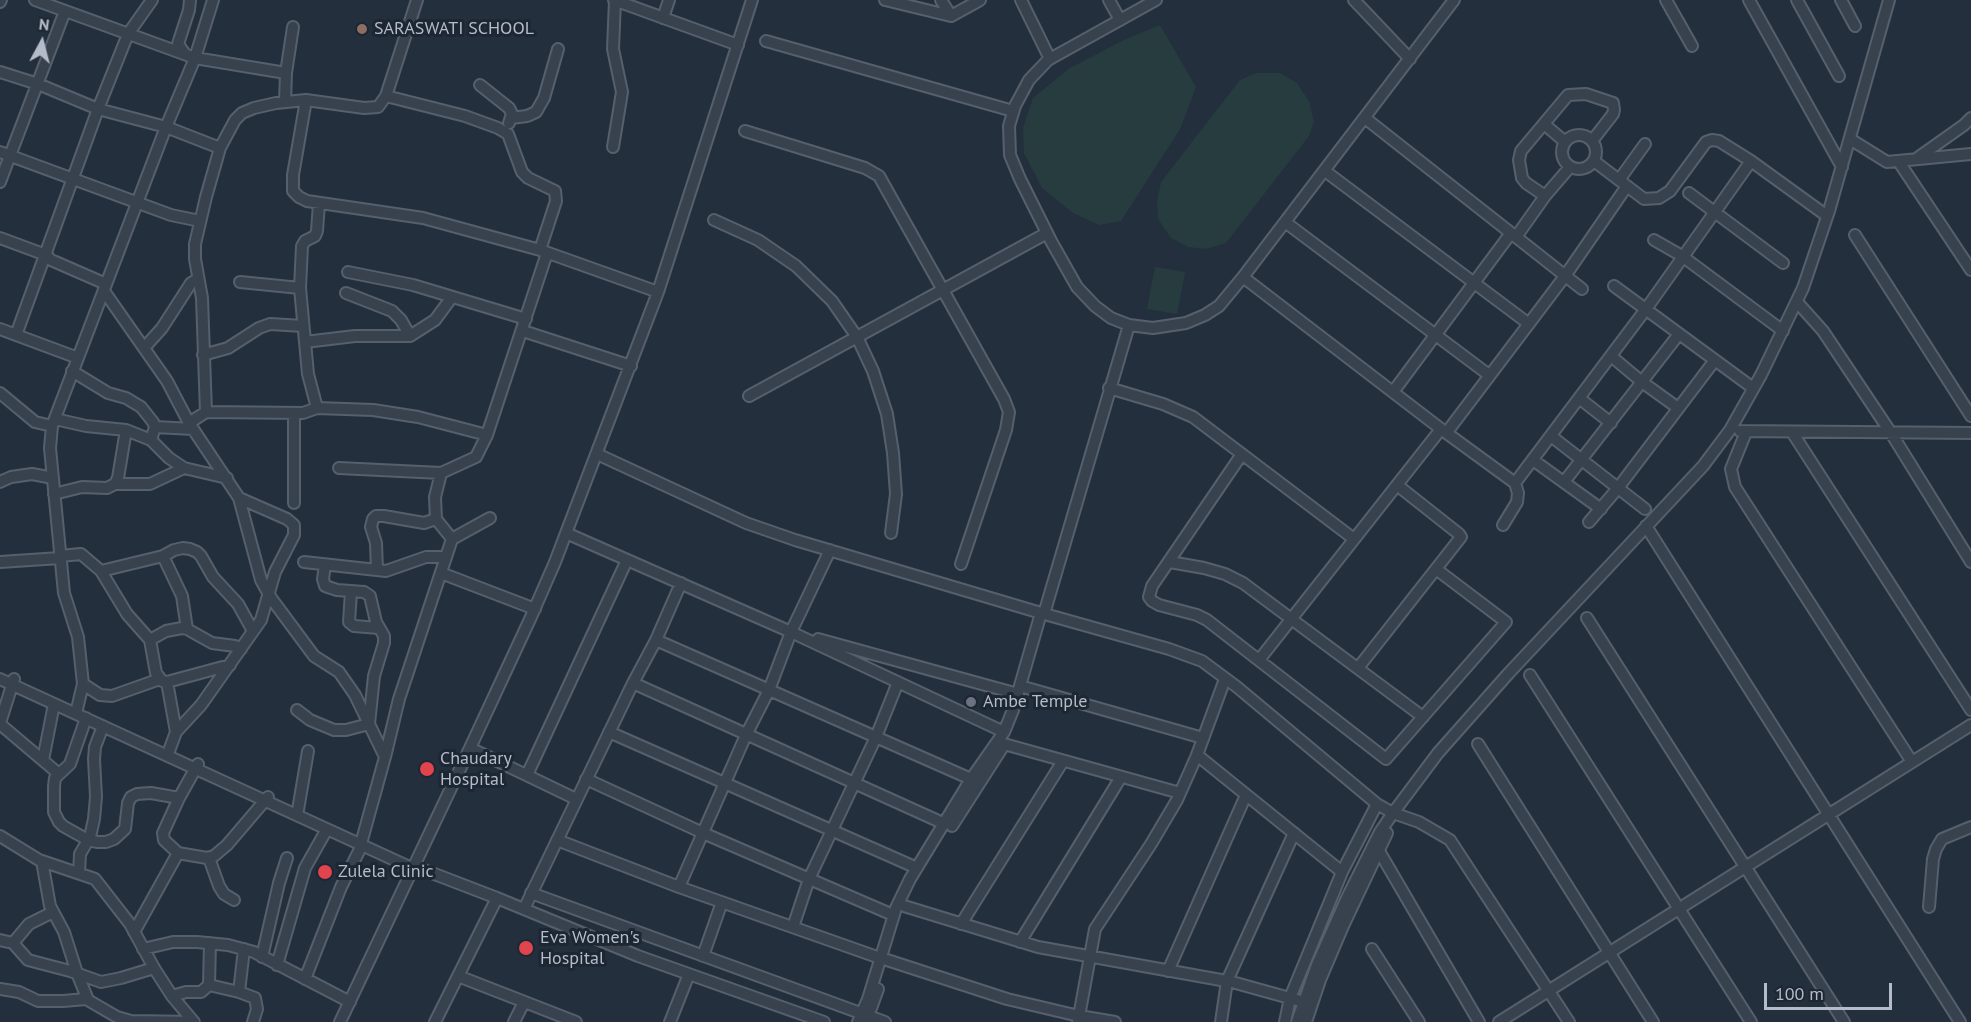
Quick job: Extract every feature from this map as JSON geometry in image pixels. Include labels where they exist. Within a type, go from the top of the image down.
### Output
[{"type":"street","points":[[35,0],[190,56],[286,73]]},
{"type":"street","points":[[16,335],[98,109],[128,34],[152,0]]},
{"type":"street","points":[[190,0],[178,44],[190,56]]},
{"type":"street","points":[[77,709],[84,684],[78,637],[64,593],[50,448],[54,422],[213,0]]},
{"type":"street","points":[[206,412],[202,298],[195,259],[195,244],[220,148],[235,120],[242,113],[285,102],[306,100],[364,108],[378,107],[386,96],[417,0]]},
{"type":"street","points":[[613,147],[622,92],[613,49],[614,0],[738,45]]},
{"type":"street","points":[[663,18],[669,0]]},
{"type":"street","points":[[340,1022],[418,868],[470,748],[535,609],[566,533],[658,292],[752,0]]},
{"type":"street","points":[[885,0],[951,16],[980,0]]},
{"type":"street","points":[[941,0],[951,16]]},
{"type":"street","points":[[1021,0],[1050,59]]},
{"type":"street","points":[[1109,0],[1120,20]]},
{"type":"street","points":[[1156,0],[1050,59],[1029,80],[1013,111],[1009,126],[1010,155],[1020,179],[1077,287],[1095,306],[1111,318],[1129,325],[1153,328],[1186,323],[1220,306],[1455,0]]},
{"type":"street","points":[[1354,0],[1410,59]]},
{"type":"street","points":[[1666,0],[1692,46]]},
{"type":"street","points":[[1749,0],[1842,166]]},
{"type":"street","points":[[1797,0],[1839,76]]},
{"type":"street","points":[[1841,0],[1856,26]]},
{"type":"street","points":[[1297,1022],[1317,965],[1346,900],[1392,813],[1438,753],[1508,674],[1703,466],[1730,430],[1797,302],[1827,216],[1889,0]]},
{"type":"street","points":[[0,182],[5,154],[38,84],[65,11]]},
{"type":"street","points":[[285,102],[286,73],[293,27]]},
{"type":"street","points":[[766,41],[1013,111]]},
{"type":"street","points":[[510,118],[527,116],[536,112],[544,98],[558,49]]},
{"type":"street","points":[[0,72],[38,84],[98,109],[166,127],[220,148]]},
{"type":"street","points":[[480,85],[512,112],[505,133]]},
{"type":"street","points":[[1545,196],[1522,178],[1519,160],[1521,152],[1568,95],[1586,94],[1613,103],[1613,114],[1592,141]]},
{"type":"street","points":[[339,468],[441,473],[476,457],[488,435],[523,331],[556,201],[555,191],[528,178],[522,172],[508,134],[465,116],[386,96]]},
{"type":"street","points":[[306,100],[293,176],[293,191],[299,197],[307,201],[423,218],[544,251],[658,292]]},
{"type":"street","points":[[1365,118],[1582,289]]},
{"type":"street","points":[[1916,160],[1971,118]]},
{"type":"street","points":[[1544,124],[1564,141]]},
{"type":"street","points":[[745,131],[865,168],[879,176],[1004,399],[1009,412],[1006,430],[962,564]]},
{"type":"street","points":[[1580,134],[1592,141],[1596,153],[1594,161],[1590,165],[1577,169],[1570,167],[1565,163],[1561,150],[1564,141],[1580,134]]},
{"type":"street","points":[[1850,139],[1887,162],[1971,154]]},
{"type":"street","points":[[1594,161],[1644,199],[1659,198],[1670,191],[1709,140],[1719,141],[1751,161],[1827,216]]},
{"type":"street","points":[[1259,660],[1397,485],[1489,375],[1565,276],[1645,144]]},
{"type":"street","points":[[5,154],[171,215],[200,221]]},
{"type":"street","points":[[1515,483],[1646,309],[1751,161]]},
{"type":"street","points":[[1899,162],[1971,270]]},
{"type":"street","points":[[1393,392],[1474,283],[1570,167]]},
{"type":"street","points":[[1324,171],[1529,324]]},
{"type":"street","points":[[1689,193],[1783,263]]},
{"type":"street","points":[[317,408],[308,374],[300,288],[302,246],[305,241],[315,236],[317,231],[319,203]]},
{"type":"street","points":[[714,220],[758,240],[796,266],[832,301],[857,337],[873,371],[887,414],[896,494],[891,533]]},
{"type":"street","points":[[1285,222],[1489,375]]},
{"type":"street","points":[[749,396],[1047,233]]},
{"type":"street","points":[[1855,235],[1971,416]]},
{"type":"street","points":[[0,238],[45,255],[105,287],[167,381],[191,426],[239,498],[261,580],[268,593],[315,656],[339,672],[355,695],[386,757]]},
{"type":"street","points":[[1654,240],[1682,256],[1783,331]]},
{"type":"street","points":[[348,272],[413,285],[526,319]]},
{"type":"street","points":[[1243,277],[1515,483],[1518,494],[1517,502],[1503,525]]},
{"type":"street","points":[[144,348],[162,328],[191,283],[198,279]]},
{"type":"street","points":[[240,282],[300,288]]},
{"type":"street","points":[[1614,286],[1753,388]]},
{"type":"street","points":[[345,292],[392,311],[401,320],[410,336]]},
{"type":"street","points":[[305,342],[355,336],[410,336],[435,321],[452,297]]},
{"type":"street","points":[[1797,302],[1823,330],[1891,432],[1971,562]]},
{"type":"street","points":[[203,354],[228,348],[259,328],[270,324],[303,326]]},
{"type":"street","points":[[884,959],[893,915],[910,879],[971,779],[1004,732],[1022,691],[1129,325]]},
{"type":"street","points":[[0,329],[78,358]]},
{"type":"street","points":[[523,331],[631,366]]},
{"type":"street","points":[[1564,482],[1679,334]]},
{"type":"street","points":[[1611,356],[1678,408]]},
{"type":"street","points":[[1589,522],[1618,489],[1715,360]]},
{"type":"street","points":[[72,371],[108,393],[134,402],[149,416],[154,427],[151,440]]},
{"type":"street","points":[[1109,388],[1163,404],[1193,417],[1354,539]]},
{"type":"street","points":[[0,393],[34,422],[126,430],[151,440],[183,468],[227,478]]},
{"type":"street","points":[[1579,398],[1611,423]]},
{"type":"street","points":[[154,427],[191,426],[206,412],[303,413],[317,408],[373,410],[418,417],[488,435]]},
{"type":"street","points":[[294,412],[294,503]]},
{"type":"street","points":[[115,484],[126,430]]},
{"type":"street","points":[[1730,430],[1746,432],[1971,433]]},
{"type":"street","points":[[1746,432],[1731,469],[1735,486],[1912,762]]},
{"type":"street","points":[[1792,432],[1971,710]]},
{"type":"street","points":[[1551,436],[1645,509]]},
{"type":"street","points":[[597,454],[746,523],[1044,614],[1180,652],[1202,661],[1377,804],[1392,813],[1419,822],[1450,840],[1569,1022]]},
{"type":"street","points":[[1242,454],[1149,592],[1152,601],[1207,620],[1386,759],[1506,622],[1436,569]]},
{"type":"street","points":[[1533,460],[1601,509]]},
{"type":"street","points":[[54,494],[82,488],[106,488],[115,484],[150,484],[183,468]]},
{"type":"street","points":[[441,473],[435,497],[436,519],[452,539]]},
{"type":"street","points":[[0,482],[10,477],[32,474],[53,478]]},
{"type":"street","points":[[1358,668],[1461,536],[1397,485]]},
{"type":"street","points":[[169,751],[176,732],[201,705],[261,620],[275,572],[294,535],[294,525],[287,519],[239,498]]},
{"type":"street","points":[[377,570],[376,543],[371,527],[376,516],[424,523],[436,519]]},
{"type":"street","points":[[305,979],[340,887],[362,842],[386,757],[399,699],[452,539],[490,518]]},
{"type":"street","points":[[1646,526],[1960,1022]]},
{"type":"street","points":[[566,533],[791,632],[1004,732]]},
{"type":"street","points":[[101,571],[163,556],[183,548],[197,552],[221,588],[238,604],[253,632]]},
{"type":"street","points":[[679,887],[746,735],[769,690],[791,632],[830,550]]},
{"type":"street","points":[[0,562],[81,554],[101,571],[127,614],[150,640],[154,664],[163,681],[176,732]]},
{"type":"street","points":[[163,556],[182,597],[187,629]]},
{"type":"street","points":[[304,562],[386,571],[426,557],[446,557]]},
{"type":"street","points":[[526,775],[627,560]]},
{"type":"street","points":[[1170,562],[1225,574],[1243,583],[1423,717]]},
{"type":"street","points":[[325,565],[323,579],[326,586],[337,590],[364,592],[370,596],[384,639],[374,676],[369,724]]},
{"type":"street","points":[[441,573],[535,609]]},
{"type":"street","points":[[524,909],[656,640],[681,583]]},
{"type":"street","points":[[351,592],[349,622],[354,626],[379,628]]},
{"type":"street","points":[[1587,618],[1844,1022]]},
{"type":"street","points":[[150,640],[177,628],[187,629],[212,643],[241,649]]},
{"type":"street","points":[[791,632],[1203,738]]},
{"type":"street","points":[[656,640],[971,779]]},
{"type":"street","points":[[84,684],[100,695],[112,696],[230,665]]},
{"type":"street","points":[[0,673],[54,704],[196,766],[327,829],[362,842]]},
{"type":"street","points":[[1530,675],[1751,1022]]},
{"type":"street","points":[[1078,1019],[1095,929],[1151,844],[1180,793],[1197,755],[1225,678]]},
{"type":"street","points":[[0,679],[13,682],[77,709],[169,751],[196,766]]},
{"type":"street","points":[[13,682],[0,723],[59,774]]},
{"type":"street","points":[[793,927],[809,879],[876,737],[898,682]]},
{"type":"street","points":[[633,683],[945,824]]},
{"type":"street","points":[[864,1019],[904,906],[915,884],[1004,744],[1020,712],[1022,691]]},
{"type":"street","points":[[43,760],[54,704]]},
{"type":"street","points":[[297,710],[310,720],[334,730],[346,730],[369,724]]},
{"type":"street","points":[[86,718],[70,764],[56,778],[54,786],[55,817],[63,826],[88,840],[106,842],[114,839],[124,829],[131,797],[151,793],[179,798]]},
{"type":"street","points":[[1499,1022],[1971,725]]},
{"type":"street","points":[[79,873],[80,854],[88,840],[94,819],[95,747],[103,726]]},
{"type":"street","points":[[609,732],[917,868]]},
{"type":"street","points":[[1004,744],[1180,793]]},
{"type":"street","points":[[1478,744],[1653,1022]]},
{"type":"street","points":[[470,748],[576,799]]},
{"type":"street","points":[[298,810],[308,751]]},
{"type":"street","points":[[1197,755],[1342,872]]},
{"type":"street","points":[[961,924],[1063,761]]},
{"type":"street","points":[[196,766],[162,833],[164,840],[178,853],[209,858],[214,856],[227,845],[266,799]]},
{"type":"street","points":[[1020,942],[1121,777]]},
{"type":"street","points":[[586,779],[703,833],[893,915]]},
{"type":"street","points":[[1168,971],[1246,795]]},
{"type":"street","points":[[266,799],[298,810],[418,868],[638,956],[824,1022]]},
{"type":"street","points":[[1285,1022],[1290,998],[1342,872],[1377,804]]},
{"type":"street","points":[[1306,1022],[1325,969],[1386,835],[1392,813]]},
{"type":"street","points":[[1929,907],[1936,849],[1942,839],[1971,828]]},
{"type":"street","points":[[277,964],[302,876],[327,829]]},
{"type":"street","points":[[1221,1022],[1227,981],[1294,833]]},
{"type":"street","points":[[0,836],[42,861],[94,879],[130,924],[154,968],[172,996],[193,1022]]},
{"type":"street","points":[[557,840],[679,887],[884,959],[1007,999],[1078,1019],[1115,1022]]},
{"type":"street","points":[[1378,851],[1479,1022]]},
{"type":"street","points":[[134,932],[178,853]]},
{"type":"street","points":[[209,858],[219,886],[224,894],[234,900]]},
{"type":"street","points":[[262,957],[287,858]]},
{"type":"street","points":[[42,861],[50,906],[64,932],[88,1000],[116,1020],[193,1022]]},
{"type":"street","points":[[531,893],[864,1019],[885,1022]]},
{"type":"street","points":[[435,1022],[497,898]]},
{"type":"street","points":[[703,957],[722,902]]},
{"type":"street","points":[[904,906],[1038,948],[1227,981],[1304,1002]]},
{"type":"street","points":[[13,943],[29,924],[53,912]]},
{"type":"street","points":[[0,940],[13,943],[28,960],[100,982],[154,968]]},
{"type":"street","points":[[143,949],[173,942],[210,943],[244,949],[350,1002]]},
{"type":"street","points":[[209,986],[210,943]]},
{"type":"street","points":[[239,992],[244,949]]},
{"type":"street","points":[[1372,949],[1419,1022]]},
{"type":"street","points":[[670,1022],[689,974]]},
{"type":"street","points":[[458,976],[576,1022]]},
{"type":"street","points":[[172,996],[186,992],[201,992],[209,986],[239,992],[255,998],[258,1003],[253,1022]]},
{"type":"street","points":[[0,988],[19,992],[38,1001],[88,1000]]},
{"type":"street","points":[[514,1022],[524,1002]]},
{"type":"green space","points":[[1160,25],[1196,87],[1180,129],[1121,221],[1099,225],[1073,213],[1042,188],[1024,153],[1023,128],[1033,98],[1070,68],[1124,40]]},
{"type":"green space","points":[[1256,73],[1280,73],[1297,83],[1309,101],[1314,122],[1309,136],[1226,243],[1206,249],[1188,247],[1171,238],[1158,219],[1157,203],[1161,182],[1240,80]]},
{"type":"green space","points":[[1155,267],[1185,272],[1177,314],[1147,309]]},
{"type":"place","name":"SARASWATI SCHOOL","points":[[362,29]]},
{"type":"place","name":"Ambe Temple","points":[[971,702]]},
{"type":"place","name":"Chaudary Hospital","points":[[427,769]]},
{"type":"place","name":"Zulela Clinic","points":[[325,872]]},
{"type":"place","name":"Eva Women's Hospital","points":[[526,948]]}]
